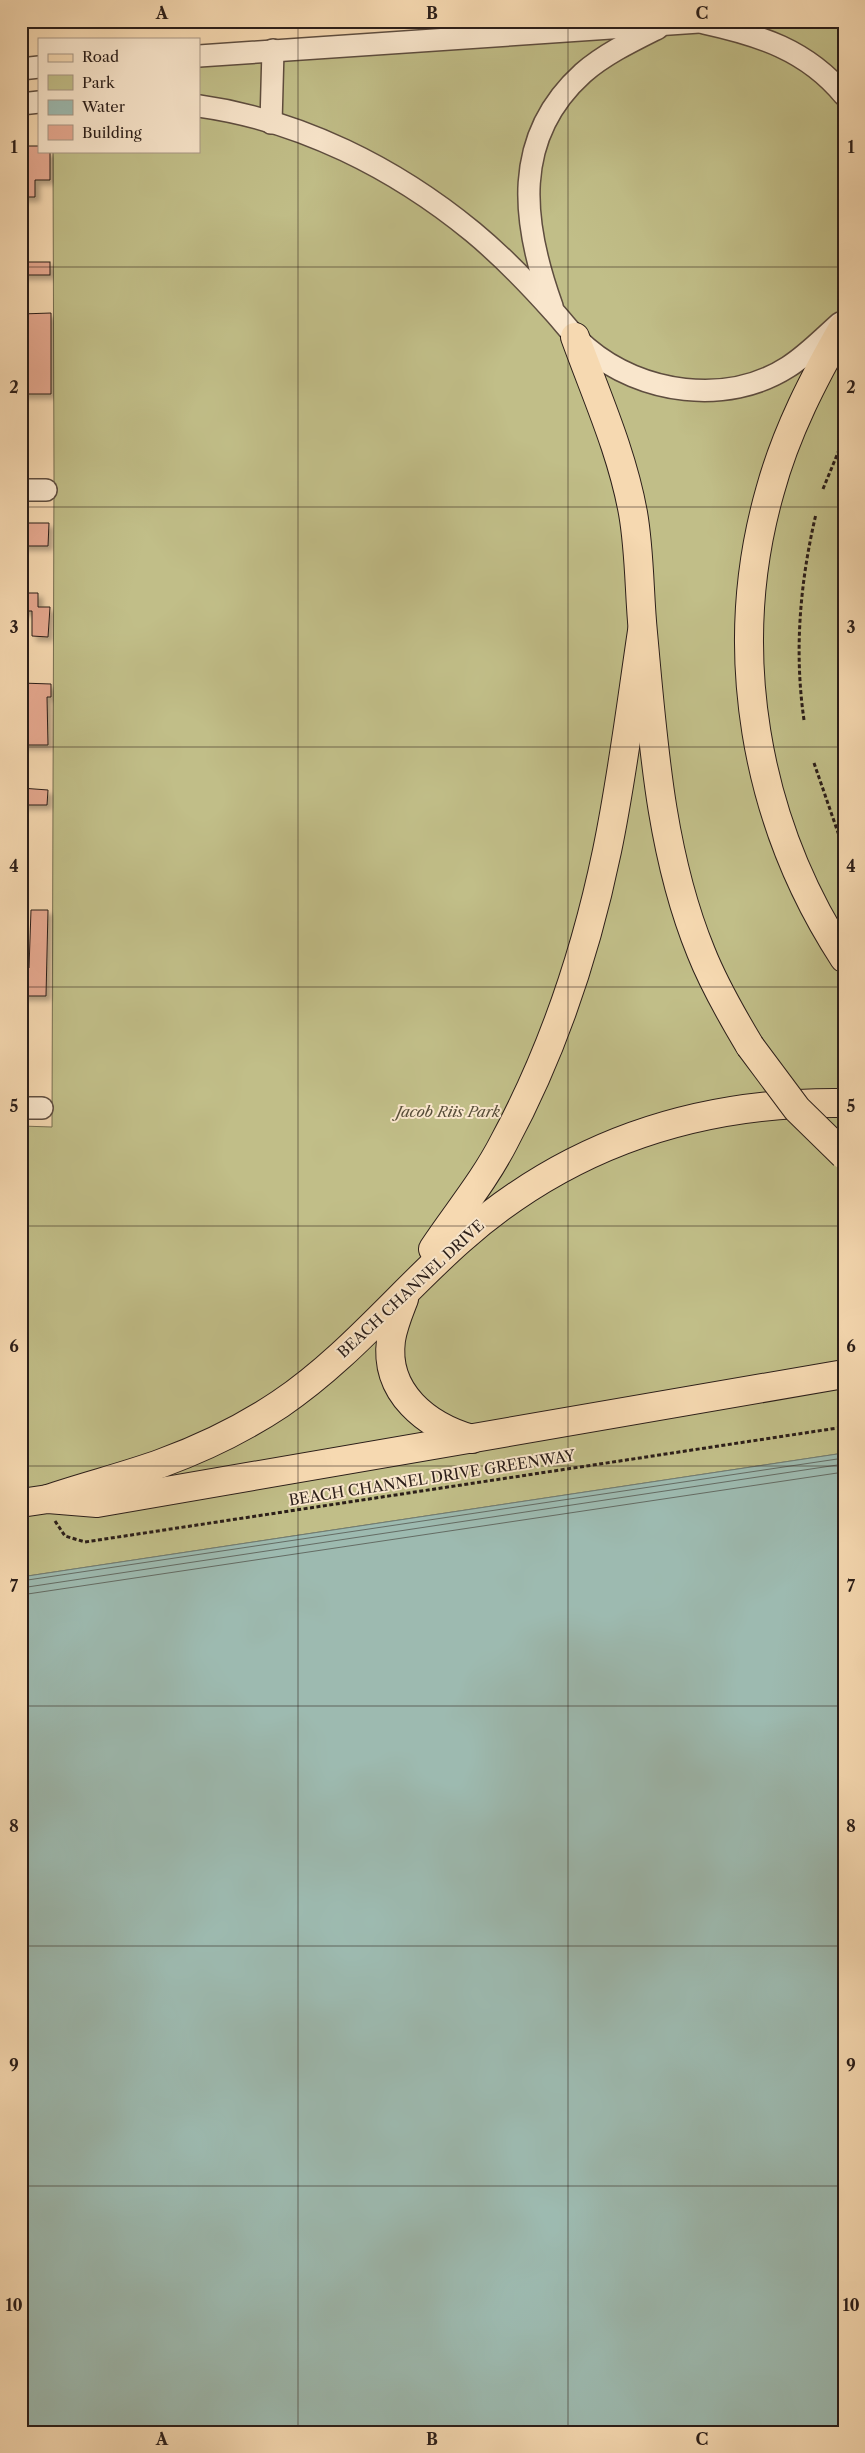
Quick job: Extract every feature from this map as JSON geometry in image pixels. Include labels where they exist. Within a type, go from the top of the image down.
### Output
[{"type":"main road","points":[[844,326],[800,408],[770,489],[755,564],[749,649],[756,729],[771,801],[803,884],[844,958]]},
{"type":"main road","points":[[575,337],[620,457],[628,487],[638,550],[642,631],[662,808],[677,880],[700,951],[710,974],[750,1046],[797,1109],[844,1156]]},
{"type":"main road","points":[[472,1439],[444,1429],[420,1414],[406,1398],[397,1380],[393,1366],[391,1341],[407,1292],[433,1247],[479,1186],[504,1143],[541,1066],[564,1006],[584,945],[607,850],[642,631]]},
{"type":"main road","name":"BEACH CHANNEL DRIVE","points":[[48,1500],[90,1484],[161,1463],[236,1430],[280,1404],[319,1375],[460,1240],[508,1201],[550,1174],[620,1141],[664,1125],[712,1114],[788,1104],[844,1103]]},
{"type":"main road","name":"BEACH CHANNEL DRIVE","points":[[21,1503],[48,1500],[98,1503],[844,1374]]},
{"type":"street","points":[[200,56],[709,22],[748,32],[784,46],[811,62],[844,95]]},
{"type":"street","points":[[555,313],[539,269],[529,219],[528,181],[538,137],[556,104],[584,72],[614,51],[665,25]]},
{"type":"street","points":[[271,123],[273,50]]},
{"type":"street","points":[[21,69],[38,68]]},
{"type":"street","points":[[21,104],[38,102]]},
{"type":"street","points":[[200,106],[271,123],[350,153],[410,185],[474,233],[555,313],[575,337],[600,358],[644,380],[677,389],[713,390],[748,385],[782,370],[799,359],[844,320]]},
{"type":"street","points":[[21,490],[46,490]]},
{"type":"path","points":[[823,490],[844,438]]},
{"type":"path","points":[[804,720],[799,665],[799,632],[803,582],[816,514]]},
{"type":"path","points":[[814,764],[844,850]]},
{"type":"path","name":"BEACH CHANNEL DRIVE GREENWAY","points":[[48,1500],[59,1531],[71,1539],[85,1542],[844,1427]]},
{"type":"green space","name":"Jacob Riis Park","points":[[487,21],[844,21],[844,1453],[21,1577],[21,1126],[52,1127],[53,152],[200,152],[200,56],[488,36]]},
{"type":"water","points":[[844,1453],[844,2432],[21,2432],[21,1577]]},
{"type":"building","points":[[21,146],[38,146],[38,152],[50,152],[50,180],[35,180],[35,197],[21,197]]},
{"type":"building","points":[[21,262],[50,262],[50,275],[21,275]]},
{"type":"building","points":[[51,313],[51,394],[21,394],[21,314]]},
{"type":"building","points":[[21,523],[49,523],[48,546],[21,546]]},
{"type":"building","points":[[21,593],[38,593],[38,607],[50,607],[48,637],[32,636],[32,611],[21,611]]},
{"type":"building","points":[[21,683],[51,684],[51,697],[47,697],[48,745],[21,745]]},
{"type":"building","points":[[21,788],[48,790],[47,805],[21,805]]},
{"type":"building","points":[[31,910],[48,910],[46,996],[21,996],[21,967],[29,968]]}]
